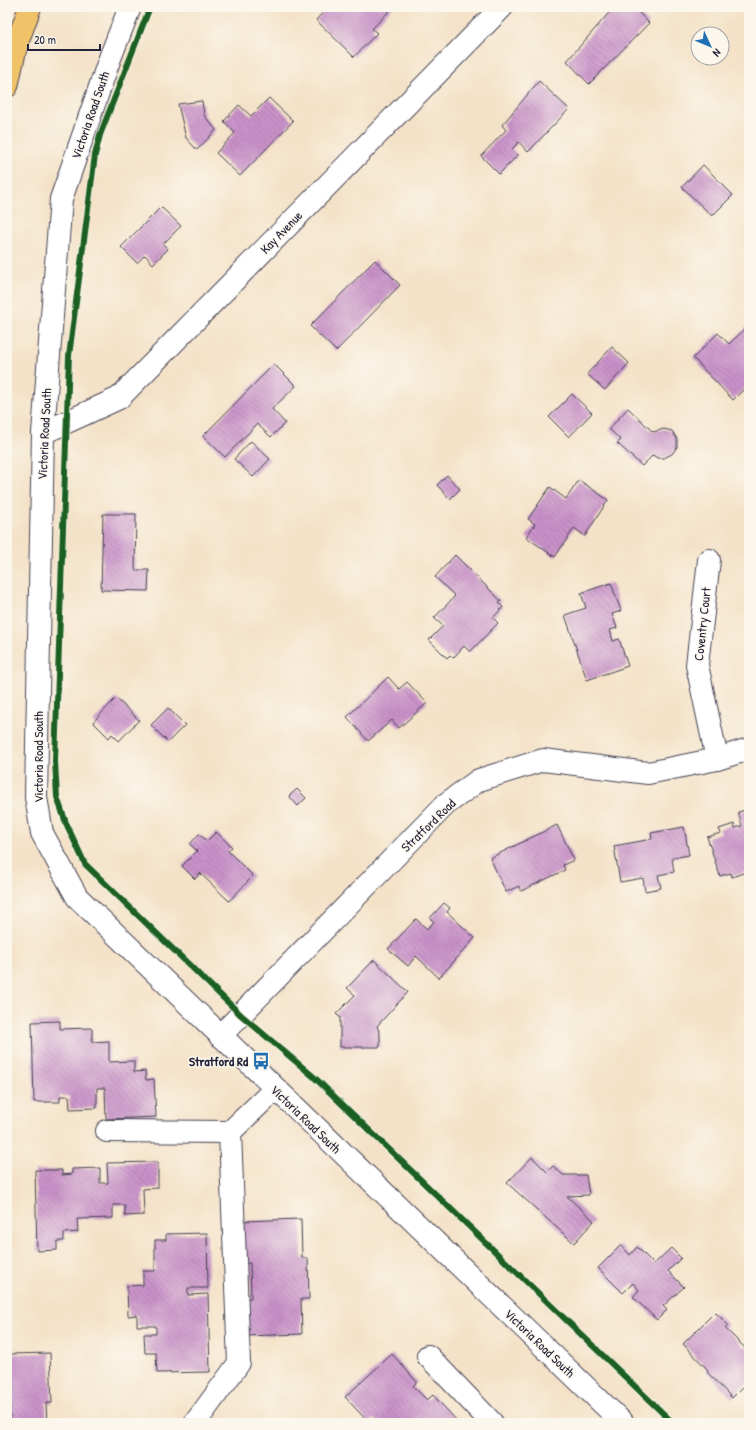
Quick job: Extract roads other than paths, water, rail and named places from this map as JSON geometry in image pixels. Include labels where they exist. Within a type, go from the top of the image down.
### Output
[{"type":"highway","points":[[7,86],[16,46],[30,7]]},
{"type":"street","name":"Victoria Road South","points":[[130,7],[110,58],[60,200],[43,433],[36,797],[42,833],[77,898],[623,1423]]},
{"type":"street","name":"Kay Avenue","points":[[43,433],[119,398],[502,7]]},
{"type":"street","name":"Coventry Court","points":[[709,560],[697,665],[717,759]]},
{"type":"street","name":"Stratford Road","points":[[220,1036],[446,804],[480,780],[543,760],[648,773],[717,759],[749,749]]},
{"type":"street","points":[[107,1131],[230,1132],[275,1089]]},
{"type":"street","points":[[195,1423],[239,1363],[230,1132]]},
{"type":"street","points":[[428,1356],[492,1423]]},
{"type":"place","name":"Stratford Rd","points":[[261,1061]]}]
